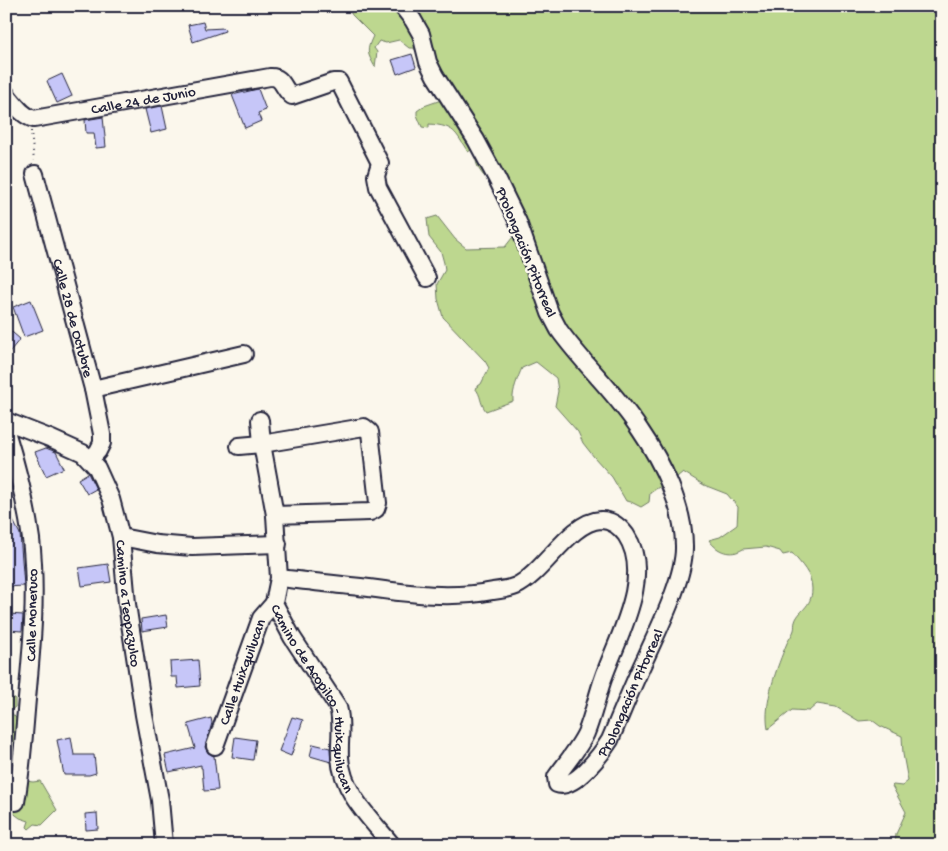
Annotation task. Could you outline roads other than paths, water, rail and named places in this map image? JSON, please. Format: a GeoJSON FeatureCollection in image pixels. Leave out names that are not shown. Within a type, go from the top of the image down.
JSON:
{"type":"FeatureCollection","features":[{"type":"Feature","properties":{"kind":"street","name":"Prolongación Pitorreal"},"geometry":{"type":"LineString","coordinates":[[279,578],[421,595],[450,596],[481,593],[514,586],[529,578],[570,537],[590,522],[602,520],[614,523],[622,529],[631,542],[636,557],[637,571],[631,606],[603,679],[586,732],[556,777],[556,781],[560,785],[567,784],[590,766],[600,756],[610,740],[663,619],[675,589],[682,561],[684,546],[680,517],[673,491],[664,473],[637,425],[559,330],[550,313],[524,238],[497,179],[476,140],[435,76],[428,62],[421,34],[402,6]]}},
{"type":"Feature","properties":{"kind":"street","name":"Calle 24 de Junio"},"geometry":{"type":"LineString","coordinates":[[18,114],[40,118],[270,77],[280,80],[292,96],[333,82],[339,82],[380,163],[376,180],[378,187],[427,278]]}},
{"type":"Feature","properties":{"kind":"street"},"geometry":{"type":"LineString","coordinates":[[6,94],[18,114]]}},
{"type":"Feature","properties":{"kind":"street","name":"Calle 28 de Octubre"},"geometry":{"type":"LineString","coordinates":[[35,174],[93,389],[102,434],[102,443],[90,460]]}},
{"type":"Feature","properties":{"kind":"street"},"geometry":{"type":"LineString","coordinates":[[93,389],[244,354]]}},
{"type":"Feature","properties":{"kind":"street","name":"Camino de Acopilco - Huixquilucan"},"geometry":{"type":"LineString","coordinates":[[260,420],[262,444],[278,515],[279,578],[274,603],[292,637],[338,707],[341,717],[340,758],[343,774],[354,800],[392,845]]}},
{"type":"Feature","properties":{"kind":"street","name":"Camino a Teopazulco"},"geometry":{"type":"LineString","coordinates":[[6,421],[83,453],[97,468],[111,499],[121,537],[132,640],[160,800],[164,845]]}},
{"type":"Feature","properties":{"kind":"street"},"geometry":{"type":"LineString","coordinates":[[239,446],[364,427],[368,429],[371,436],[378,503],[376,510],[370,512],[278,515]]}},
{"type":"Feature","properties":{"kind":"street","name":"Calle Moneruco"},"geometry":{"type":"LineString","coordinates":[[6,431],[21,480],[26,508],[31,541],[34,602],[34,628],[23,757],[16,802]]}},
{"type":"Feature","properties":{"kind":"street"},"geometry":{"type":"LineString","coordinates":[[121,537],[157,544],[192,547],[278,544]]}},
{"type":"Feature","properties":{"kind":"street","name":"Calle Huixquilucan"},"geometry":{"type":"LineString","coordinates":[[215,746],[261,618],[274,603]]}}]}
